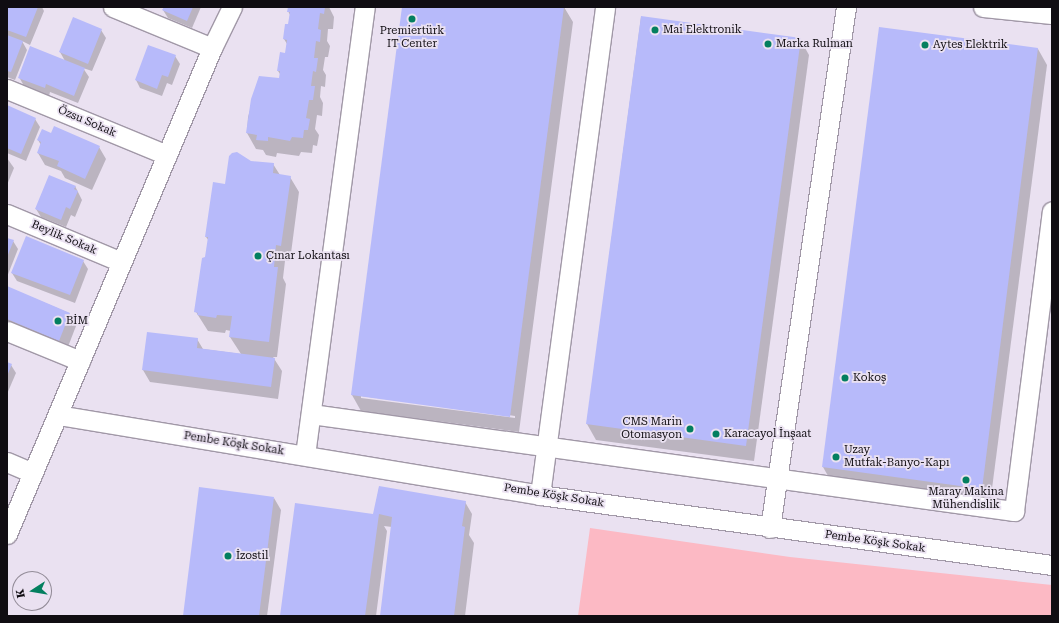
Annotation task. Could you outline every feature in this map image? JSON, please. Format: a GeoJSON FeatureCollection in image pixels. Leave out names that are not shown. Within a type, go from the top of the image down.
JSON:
{"type":"FeatureCollection","features":[{"type":"Feature","properties":{"kind":"street"},"geometry":{"type":"LineString","coordinates":[[113,7],[212,48]]}},
{"type":"Feature","properties":{"kind":"street"},"geometry":{"type":"LineString","coordinates":[[7,534],[212,48],[232,7]]}},
{"type":"Feature","properties":{"kind":"street"},"geometry":{"type":"LineString","coordinates":[[305,455],[365,7]]}},
{"type":"Feature","properties":{"kind":"street"},"geometry":{"type":"LineString","coordinates":[[540,495],[605,7]]}},
{"type":"Feature","properties":{"kind":"street"},"geometry":{"type":"LineString","coordinates":[[770,528],[846,7]]}},
{"type":"Feature","properties":{"kind":"street"},"geometry":{"type":"LineString","coordinates":[[995,8],[1052,14]]}},
{"type":"Feature","properties":{"kind":"street","name":"Özsu Sokak"},"geometry":{"type":"LineString","coordinates":[[7,89],[167,156]]}},
{"type":"Feature","properties":{"kind":"street"},"geometry":{"type":"LineString","coordinates":[[311,414],[1014,511],[1052,211]]}},
{"type":"Feature","properties":{"kind":"street","name":"Beylik Sokak"},"geometry":{"type":"LineString","coordinates":[[7,214],[121,262]]}},
{"type":"Feature","properties":{"kind":"street"},"geometry":{"type":"LineString","coordinates":[[7,331],[80,361]]}},
{"type":"Feature","properties":{"kind":"street","name":"Pembe Köşk Sokak"},"geometry":{"type":"LineString","coordinates":[[58,415],[540,495],[770,528],[1052,565]]}},
{"type":"Feature","properties":{"kind":"street"},"geometry":{"type":"LineString","coordinates":[[7,462],[33,473]]}},
{"type":"Feature","properties":{"kind":"shaded area"},"geometry":{"type":"Polygon","coordinates":[[[590,528],[790,557],[1052,585],[1052,616],[578,616],[590,528]]]}},
{"type":"Feature","properties":{"kind":"building"},"geometry":{"type":"Polygon","coordinates":[[[7,7],[38,7],[26,37],[7,30],[7,7]]]}},
{"type":"Feature","properties":{"kind":"building"},"geometry":{"type":"Polygon","coordinates":[[[164,7],[193,7],[187,21],[162,10],[164,7]]]}},
{"type":"Feature","properties":{"kind":"building"},"geometry":{"type":"Polygon","coordinates":[[[288,7],[325,7],[324,14],[320,13],[318,29],[321,30],[320,42],[316,41],[314,58],[318,58],[316,72],[313,71],[311,86],[315,86],[313,100],[309,100],[306,118],[310,119],[308,130],[304,130],[303,138],[292,137],[290,141],[268,137],[268,141],[256,140],[257,135],[246,133],[251,99],[259,76],[279,78],[280,71],[277,71],[280,52],[285,53],[287,40],[283,39],[285,24],[288,24],[290,12],[287,12],[288,7]]]}},
{"type":"Feature","properties":{"kind":"building"},"geometry":{"type":"Polygon","coordinates":[[[402,7],[564,7],[510,417],[351,395],[402,7]]]}},
{"type":"Feature","properties":{"kind":"building"},"geometry":{"type":"Polygon","coordinates":[[[641,16],[801,38],[746,446],[586,424],[641,16]]]}},
{"type":"Feature","properties":{"kind":"building"},"geometry":{"type":"Polygon","coordinates":[[[73,17],[102,29],[88,64],[59,52],[73,17]]]}},
{"type":"Feature","properties":{"kind":"building"},"geometry":{"type":"Polygon","coordinates":[[[879,27],[1038,48],[982,489],[822,467],[879,27]]]}},
{"type":"Feature","properties":{"kind":"building"},"geometry":{"type":"Polygon","coordinates":[[[7,35],[23,41],[11,72],[7,71],[7,35]]]}},
{"type":"Feature","properties":{"kind":"building"},"geometry":{"type":"Polygon","coordinates":[[[148,45],[176,55],[168,77],[162,75],[157,89],[135,80],[148,45]]]}},
{"type":"Feature","properties":{"kind":"building"},"geometry":{"type":"Polygon","coordinates":[[[30,46],[85,68],[74,96],[46,84],[45,88],[18,78],[30,46]]]}},
{"type":"Feature","properties":{"kind":"building"},"geometry":{"type":"Polygon","coordinates":[[[7,105],[36,118],[21,154],[7,148],[7,105]]]}},
{"type":"Feature","properties":{"kind":"building"},"geometry":{"type":"Polygon","coordinates":[[[54,126],[100,146],[85,179],[57,166],[59,161],[37,153],[41,142],[37,140],[42,129],[51,133],[54,126]]]}},
{"type":"Feature","properties":{"kind":"building"},"geometry":{"type":"Polygon","coordinates":[[[237,152],[251,161],[274,163],[273,173],[291,176],[281,246],[276,245],[274,267],[278,267],[269,342],[229,337],[232,316],[217,315],[216,318],[197,315],[198,313],[194,312],[202,258],[205,257],[208,237],[205,237],[213,182],[225,184],[229,156],[232,153],[237,152]]]}},
{"type":"Feature","properties":{"kind":"building"},"geometry":{"type":"Polygon","coordinates":[[[49,175],[76,186],[74,189],[78,191],[70,209],[66,207],[61,220],[35,209],[49,175]]]}},
{"type":"Feature","properties":{"kind":"building"},"geometry":{"type":"Polygon","coordinates":[[[26,236],[84,260],[70,295],[11,273],[26,236]]]}},
{"type":"Feature","properties":{"kind":"building"},"geometry":{"type":"Polygon","coordinates":[[[7,238],[14,240],[7,257],[7,238]]]}},
{"type":"Feature","properties":{"kind":"building"},"geometry":{"type":"Polygon","coordinates":[[[7,286],[70,313],[59,341],[7,319],[7,286]]]}},
{"type":"Feature","properties":{"kind":"building"},"geometry":{"type":"Polygon","coordinates":[[[147,332],[198,338],[197,348],[275,358],[271,387],[142,370],[147,332]]]}},
{"type":"Feature","properties":{"kind":"building"},"geometry":{"type":"Polygon","coordinates":[[[7,362],[12,364],[7,376],[7,362]]]}},
{"type":"Feature","properties":{"kind":"building"},"geometry":{"type":"Polygon","coordinates":[[[379,486],[466,501],[462,526],[465,527],[454,616],[380,616],[392,517],[379,514],[365,616],[280,616],[295,503],[373,514],[379,486]]]}},
{"type":"Feature","properties":{"kind":"building","name":"İzostil"},"geometry":{"type":"Polygon","coordinates":[[[199,487],[274,497],[259,616],[183,616],[199,487]]]}},
{"type":"Feature","properties":{"kind":"place","name":"Premiertürk IT Center"},"geometry":{"type":"Point","coordinates":[412,19]}},
{"type":"Feature","properties":{"kind":"place","name":"Mai Elektronik"},"geometry":{"type":"Point","coordinates":[655,30]}},
{"type":"Feature","properties":{"kind":"place","name":"Marka Rulman"},"geometry":{"type":"Point","coordinates":[768,44]}},
{"type":"Feature","properties":{"kind":"place","name":"Aytes Elektrik"},"geometry":{"type":"Point","coordinates":[925,45]}},
{"type":"Feature","properties":{"kind":"place","name":"Çınar Lokantası"},"geometry":{"type":"Point","coordinates":[258,256]}},
{"type":"Feature","properties":{"kind":"place","name":"BİM"},"geometry":{"type":"Point","coordinates":[58,321]}},
{"type":"Feature","properties":{"kind":"place","name":"Kokoş"},"geometry":{"type":"Point","coordinates":[845,378]}},
{"type":"Feature","properties":{"kind":"place","name":"CMS Marin Otomasyon"},"geometry":{"type":"Point","coordinates":[690,429]}},
{"type":"Feature","properties":{"kind":"place","name":"Karacayol İnşaat"},"geometry":{"type":"Point","coordinates":[716,434]}},
{"type":"Feature","properties":{"kind":"place","name":"Uzay Mutfak-Banyo-Kapı"},"geometry":{"type":"Point","coordinates":[836,457]}},
{"type":"Feature","properties":{"kind":"place","name":"Maray Makina Mühendislik"},"geometry":{"type":"Point","coordinates":[966,480]}},
{"type":"Feature","properties":{"kind":"place","name":"İzostil"},"geometry":{"type":"Point","coordinates":[228,556]}}]}
